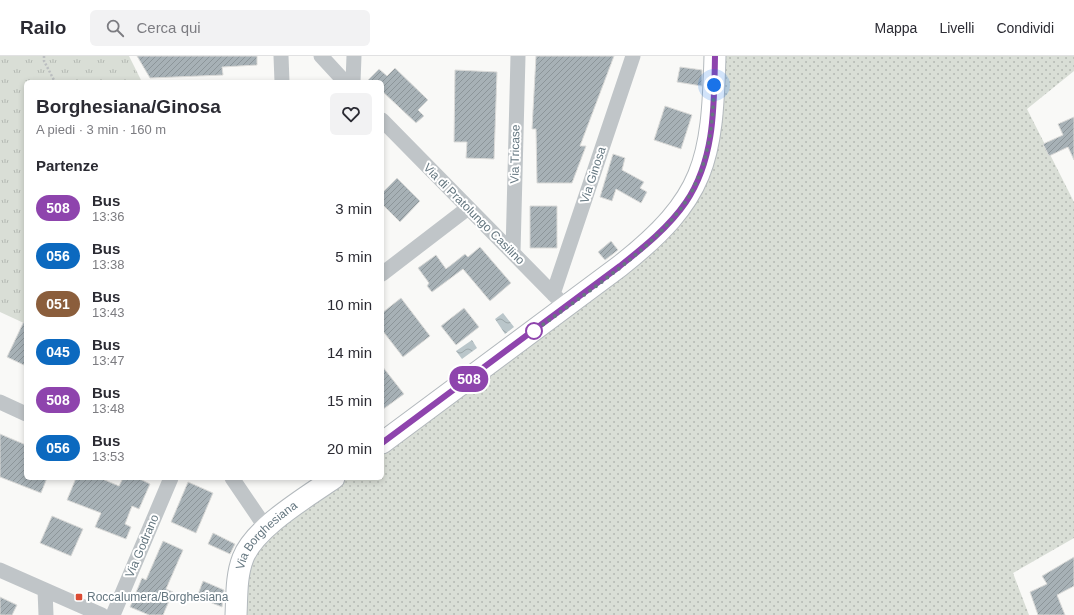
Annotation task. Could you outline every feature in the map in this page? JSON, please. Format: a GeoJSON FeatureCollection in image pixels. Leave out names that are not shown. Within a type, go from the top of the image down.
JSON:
{"type":"FeatureCollection","features":[{"type":"Feature","properties":{"kind":"street"},"geometry":{"type":"LineString","coordinates":[[281,56],[282,80]]}},
{"type":"Feature","properties":{"kind":"street"},"geometry":{"type":"LineString","coordinates":[[321,56],[343,80]]}},
{"type":"Feature","properties":{"kind":"street"},"geometry":{"type":"LineString","coordinates":[[353,80],[354,56]]}},
{"type":"Feature","properties":{"kind":"street","name":"Via Tricase"},"geometry":{"type":"LineString","coordinates":[[513,252],[518,56]]}},
{"type":"Feature","properties":{"kind":"street","name":"Via Ginosa"},"geometry":{"type":"LineString","coordinates":[[560,301],[633,56]]}},
{"type":"Feature","properties":{"kind":"street"},"geometry":{"type":"LineString","coordinates":[[384,440],[560,301],[625,262],[654,237],[678,212],[692,192],[703,166],[709,141],[713,113],[715,56]]}},
{"type":"Feature","properties":{"kind":"street","name":"Via di Pratolungo Casilino"},"geometry":{"type":"LineString","coordinates":[[384,122],[560,301]]}},
{"type":"Feature","properties":{"kind":"street"},"geometry":{"type":"LineString","coordinates":[[384,272],[468,208]]}},
{"type":"Feature","properties":{"kind":"street"},"geometry":{"type":"LineString","coordinates":[[0,402],[24,413]]}},
{"type":"Feature","properties":{"kind":"street","name":"Via Godrano"},"geometry":{"type":"LineString","coordinates":[[113,615],[170,480]]}},
{"type":"Feature","properties":{"kind":"street"},"geometry":{"type":"LineString","coordinates":[[233,480],[266,528]]}},
{"type":"Feature","properties":{"kind":"street","name":"Via Borghesiana"},"geometry":{"type":"LineString","coordinates":[[236,615],[238,579],[243,558],[252,541],[266,528],[331,480]]}},
{"type":"Feature","properties":{"kind":"street"},"geometry":{"type":"LineString","coordinates":[[0,570],[102,615]]}},
{"type":"Feature","properties":{"kind":"street"},"geometry":{"type":"LineString","coordinates":[[45,590],[46,615]]}},
{"type":"Feature","properties":{"kind":"path"},"geometry":{"type":"LineString","coordinates":[[44,56],[44,61],[54,80]]}},
{"type":"Feature","properties":{"kind":"green space"},"geometry":{"type":"Polygon","coordinates":[[[0,56],[129,56],[141,80],[24,80],[24,323],[0,312],[0,56]]]}},
{"type":"Feature","properties":{"kind":"green space"},"geometry":{"type":"Polygon","coordinates":[[[715,56],[1074,56],[1074,71],[1027,109],[1074,202],[1074,538],[1013,573],[1029,615],[236,615],[241,564],[332,480],[384,480],[384,442],[566,307],[697,181],[715,56]]]}},
{"type":"Feature","properties":{"kind":"water"},"geometry":{"type":"Polygon","coordinates":[[[503,313],[514,327],[505,334],[495,319],[503,313]]]}},
{"type":"Feature","properties":{"kind":"water"},"geometry":{"type":"Polygon","coordinates":[[[472,340],[477,348],[462,359],[456,351],[472,340]]]}},
{"type":"Feature","properties":{"kind":"building"},"geometry":{"type":"Polygon","coordinates":[[[137,56],[257,56],[257,65],[222,67],[223,75],[150,78],[137,56]]]}},
{"type":"Feature","properties":{"kind":"building"},"geometry":{"type":"Polygon","coordinates":[[[536,56],[614,56],[580,146],[586,146],[572,183],[537,183],[536,129],[532,129],[536,56]]]}},
{"type":"Feature","properties":{"kind":"building"},"geometry":{"type":"Polygon","coordinates":[[[680,67],[702,70],[702,86],[677,82],[680,67]]]}},
{"type":"Feature","properties":{"kind":"building"},"geometry":{"type":"Polygon","coordinates":[[[395,68],[428,100],[418,110],[424,116],[416,123],[384,93],[384,80],[368,80],[379,69],[387,76],[395,68]]]}},
{"type":"Feature","properties":{"kind":"building"},"geometry":{"type":"Polygon","coordinates":[[[455,70],[497,72],[494,159],[466,158],[467,142],[454,142],[455,70]]]}},
{"type":"Feature","properties":{"kind":"building"},"geometry":{"type":"Polygon","coordinates":[[[665,106],[692,115],[681,149],[654,140],[665,106]]]}},
{"type":"Feature","properties":{"kind":"building"},"geometry":{"type":"Polygon","coordinates":[[[1074,117],[1074,160],[1068,147],[1049,156],[1043,144],[1063,135],[1058,124],[1074,117]]]}},
{"type":"Feature","properties":{"kind":"building"},"geometry":{"type":"Polygon","coordinates":[[[613,154],[625,158],[622,170],[644,182],[640,188],[647,192],[641,203],[616,189],[612,201],[600,197],[613,154]]]}},
{"type":"Feature","properties":{"kind":"building"},"geometry":{"type":"Polygon","coordinates":[[[397,178],[420,201],[400,222],[384,206],[384,191],[397,178]]]}},
{"type":"Feature","properties":{"kind":"building"},"geometry":{"type":"Polygon","coordinates":[[[530,206],[557,206],[557,248],[530,248],[530,206]]]}},
{"type":"Feature","properties":{"kind":"building"},"geometry":{"type":"Polygon","coordinates":[[[611,241],[618,250],[605,260],[598,252],[611,241]]]}},
{"type":"Feature","properties":{"kind":"building"},"geometry":{"type":"Polygon","coordinates":[[[480,247],[511,283],[490,301],[463,269],[432,292],[427,286],[429,283],[418,268],[436,255],[446,269],[465,254],[468,257],[480,247]]]}},
{"type":"Feature","properties":{"kind":"building"},"geometry":{"type":"Polygon","coordinates":[[[401,298],[430,336],[403,357],[384,333],[384,311],[401,298]]]}},
{"type":"Feature","properties":{"kind":"building"},"geometry":{"type":"Polygon","coordinates":[[[464,308],[479,327],[456,345],[441,326],[464,308]]]}},
{"type":"Feature","properties":{"kind":"building"},"geometry":{"type":"Polygon","coordinates":[[[24,321],[24,365],[7,357],[24,321]]]}},
{"type":"Feature","properties":{"kind":"building"},"geometry":{"type":"Polygon","coordinates":[[[384,369],[404,394],[384,409],[384,369]]]}},
{"type":"Feature","properties":{"kind":"building"},"geometry":{"type":"Polygon","coordinates":[[[0,434],[24,444],[24,480],[46,480],[41,493],[0,477],[0,434]]]}},
{"type":"Feature","properties":{"kind":"building"},"geometry":{"type":"Polygon","coordinates":[[[75,480],[105,480],[119,486],[122,480],[142,480],[150,484],[139,509],[132,506],[125,524],[131,527],[126,539],[95,527],[101,513],[67,500],[75,480]]]}},
{"type":"Feature","properties":{"kind":"building"},"geometry":{"type":"Polygon","coordinates":[[[188,482],[213,493],[196,533],[171,522],[188,482]]]}},
{"type":"Feature","properties":{"kind":"building"},"geometry":{"type":"Polygon","coordinates":[[[52,516],[83,529],[71,556],[40,543],[52,516]]]}},
{"type":"Feature","properties":{"kind":"building"},"geometry":{"type":"Polygon","coordinates":[[[213,533],[235,544],[230,554],[208,544],[213,533]]]}},
{"type":"Feature","properties":{"kind":"building"},"geometry":{"type":"Polygon","coordinates":[[[163,541],[183,550],[166,589],[173,592],[163,615],[149,615],[130,607],[142,578],[146,580],[163,541]]]}},
{"type":"Feature","properties":{"kind":"building"},"geometry":{"type":"Polygon","coordinates":[[[1074,557],[1074,586],[1057,595],[1065,615],[1038,615],[1030,592],[1047,584],[1042,576],[1074,557]]]}},
{"type":"Feature","properties":{"kind":"building"},"geometry":{"type":"Polygon","coordinates":[[[203,581],[224,590],[222,607],[197,597],[203,581]]]}},
{"type":"Feature","properties":{"kind":"building"},"geometry":{"type":"Polygon","coordinates":[[[0,597],[17,605],[12,615],[0,615],[0,597]]]}},
{"type":"Feature","properties":{"kind":"bus line","name":"508"},"geometry":{"type":"LineString","coordinates":[[384,442],[620,266],[638,252],[668,223],[686,202],[692,192],[697,182],[706,154],[713,119],[715,56]]}},
{"type":"Feature","properties":{"kind":"place","name":"Roccalumera/Borghesiana"},"geometry":{"type":"Point","coordinates":[79,597]}},
{"type":"Feature","properties":{"kind":"route"},"geometry":{"type":"LineString","coordinates":[[534,331],[530,334],[638,252],[668,223],[686,202],[697,182],[708,149],[713,119],[714,85]]}}]}
